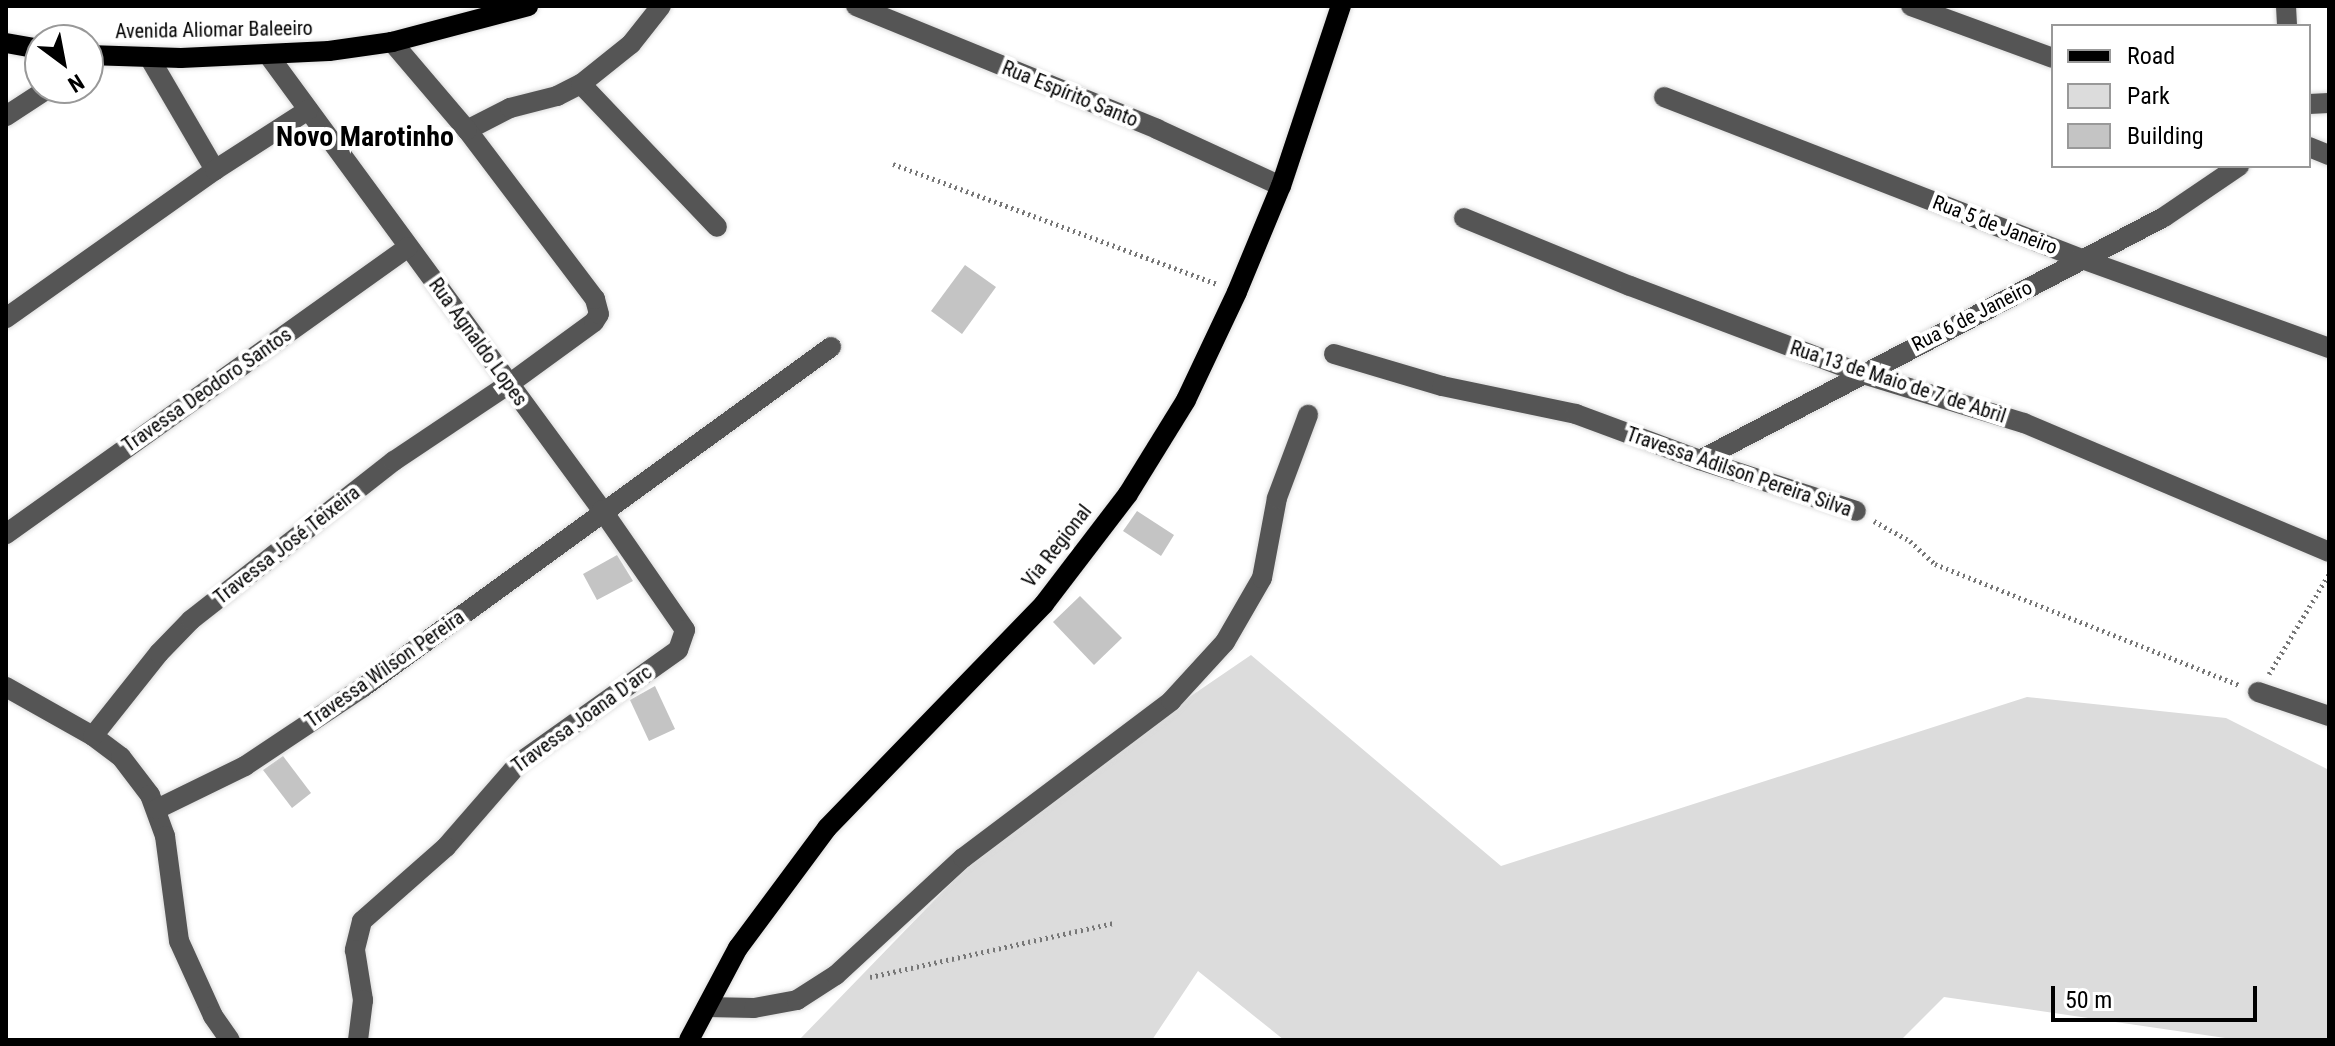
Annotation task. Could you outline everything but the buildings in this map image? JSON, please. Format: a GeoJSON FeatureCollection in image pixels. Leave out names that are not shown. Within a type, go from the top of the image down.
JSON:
{"type":"FeatureCollection","features":[{"type":"Feature","properties":{"kind":"main road","name":"Avenida Aliomar Baleeiro"},"geometry":{"type":"LineString","coordinates":[[104,57],[269,56],[392,42],[528,6]]}},
{"type":"Feature","properties":{"kind":"main road","name":"Via Regional"},"geometry":{"type":"LineString","coordinates":[[689,1040],[738,948],[827,828],[1044,604],[1128,494],[1186,400],[1237,292],[1281,186],[1341,6]]}},
{"type":"Feature","properties":{"kind":"street"},"geometry":{"type":"LineString","coordinates":[[392,42],[467,130],[510,108],[557,96],[581,84],[631,44],[661,6]]}},
{"type":"Feature","properties":{"kind":"street","name":"Rua Espírito Santo"},"geometry":{"type":"LineString","coordinates":[[856,6],[1157,129],[1281,186]]}},
{"type":"Feature","properties":{"kind":"street"},"geometry":{"type":"LineString","coordinates":[[1911,6],[2051,57]]}},
{"type":"Feature","properties":{"kind":"street","name":"Rua Agnaldo Lopes"},"geometry":{"type":"LineString","coordinates":[[269,56],[602,510],[685,630]]}},
{"type":"Feature","properties":{"kind":"street"},"geometry":{"type":"LineString","coordinates":[[149,57],[215,170]]}},
{"type":"Feature","properties":{"kind":"street"},"geometry":{"type":"LineString","coordinates":[[581,84],[717,227]]}},
{"type":"Feature","properties":{"kind":"street","name":"Rua 5 de Janeiro"},"geometry":{"type":"LineString","coordinates":[[1664,97],[2082,259],[2329,348]]}},
{"type":"Feature","properties":{"kind":"street"},"geometry":{"type":"LineString","coordinates":[[6,116],[24,104]]}},
{"type":"Feature","properties":{"kind":"street"},"geometry":{"type":"LineString","coordinates":[[6,318],[215,170],[308,110]]}},
{"type":"Feature","properties":{"kind":"street","name":"Travessa José Teixeira"},"geometry":{"type":"LineString","coordinates":[[93,736],[159,653],[191,620],[394,461],[509,384],[594,322],[599,314],[595,299],[467,130]]}},
{"type":"Feature","properties":{"kind":"street","name":"Rua 6 de Janeiro"},"geometry":{"type":"LineString","coordinates":[[1700,460],[1860,373],[2164,217],[2236,168]]}},
{"type":"Feature","properties":{"kind":"street","name":"Rua 13 de Maio de 7 de Abril"},"geometry":{"type":"LineString","coordinates":[[1464,218],[1630,286],[1860,373],[2024,423],[2329,552]]}},
{"type":"Feature","properties":{"kind":"street","name":"Travessa Deodoro Santos"},"geometry":{"type":"LineString","coordinates":[[6,534],[408,247]]}},
{"type":"Feature","properties":{"kind":"street","name":"Travessa Wilson Pereira"},"geometry":{"type":"LineString","coordinates":[[157,809],[245,766],[362,688],[602,510],[831,347]]}},
{"type":"Feature","properties":{"kind":"street","name":"Travessa Adilson Pereira Silva"},"geometry":{"type":"LineString","coordinates":[[1334,354],[1442,386],[1576,414],[1700,460],[1856,511]]}},
{"type":"Feature","properties":{"kind":"street"},"geometry":{"type":"LineString","coordinates":[[707,1007],[754,1008],[797,1000],[836,975],[963,858],[1171,701],[1225,642],[1262,578],[1277,498],[1308,415]]}},
{"type":"Feature","properties":{"kind":"street","name":"Travessa Joana D'arc"},"geometry":{"type":"LineString","coordinates":[[358,1040],[363,1000],[355,950],[362,921],[446,847],[519,763],[678,650],[685,630]]}},
{"type":"Feature","properties":{"kind":"street"},"geometry":{"type":"LineString","coordinates":[[6,687],[93,736],[121,757],[157,809],[165,836],[179,941],[213,1016],[230,1040]]}},
{"type":"Feature","properties":{"kind":"street"},"geometry":{"type":"LineString","coordinates":[[2258,692],[2329,716]]}},
{"type":"Feature","properties":{"kind":"path"},"geometry":{"type":"LineString","coordinates":[[893,164],[1237,292]]}},
{"type":"Feature","properties":{"kind":"path","name":"Travessa Adilson Pereira Silva"},"geometry":{"type":"LineString","coordinates":[[1856,511],[1910,541],[1935,564],[2258,692]]}},
{"type":"Feature","properties":{"kind":"path"},"geometry":{"type":"LineString","coordinates":[[2258,692],[2329,574]]}},
{"type":"Feature","properties":{"kind":"path"},"geometry":{"type":"LineString","coordinates":[[861,979],[1113,923]]}},
{"type":"Feature","properties":{"kind":"green space"},"geometry":{"type":"Polygon","coordinates":[[[1251,655],[1501,866],[2027,697],[2226,718],[2329,770],[2329,1040],[2239,1040],[1944,997],[1901,1040],[1284,1040],[1198,971],[1152,1040],[799,1040],[1018,814],[1251,655]]]}},
{"type":"Feature","properties":{"kind":"district","name":"Novo Marotinho"},"geometry":{"type":"Point","coordinates":[365,137]}}]}
